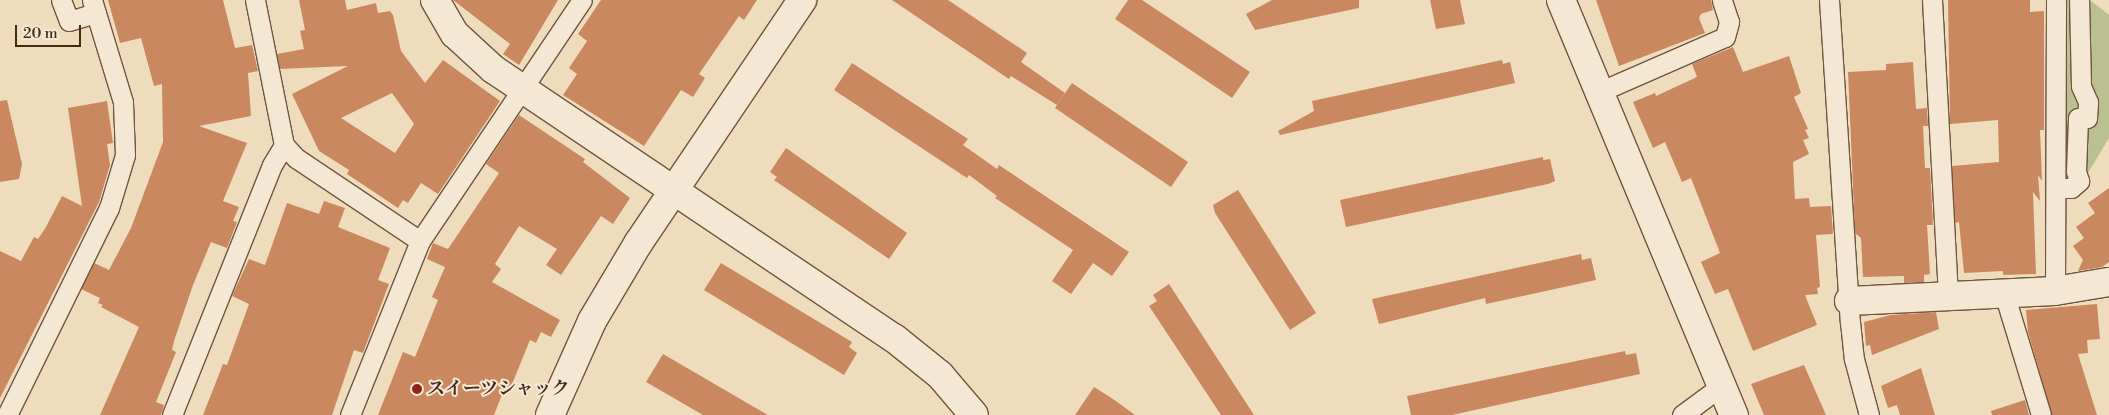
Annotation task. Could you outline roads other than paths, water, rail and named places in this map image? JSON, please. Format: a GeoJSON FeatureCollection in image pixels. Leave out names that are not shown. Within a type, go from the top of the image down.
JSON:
{"type":"FeatureCollection","features":[{"type":"Feature","properties":{"kind":"street"},"geometry":{"type":"LineString","coordinates":[[7,415],[109,208],[126,155],[124,102],[94,6],[69,21],[61,0]]}},
{"type":"Feature","properties":{"kind":"street"},"geometry":{"type":"LineString","coordinates":[[255,0],[284,145],[296,158],[420,241]]}},
{"type":"Feature","properties":{"kind":"street"},"geometry":{"type":"LineString","coordinates":[[435,0],[455,34],[473,53],[522,89],[894,338],[940,375],[974,415]]}},
{"type":"Feature","properties":{"kind":"street"},"geometry":{"type":"LineString","coordinates":[[350,415],[420,241],[582,0]]}},
{"type":"Feature","properties":{"kind":"street"},"geometry":{"type":"LineString","coordinates":[[550,415],[592,321],[674,191],[802,0]]}},
{"type":"Feature","properties":{"kind":"street"},"geometry":{"type":"LineString","coordinates":[[1561,0],[1720,386],[1734,415]]}},
{"type":"Feature","properties":{"kind":"street"},"geometry":{"type":"LineString","coordinates":[[1599,92],[1725,37],[1729,22],[1722,0]]}},
{"type":"Feature","properties":{"kind":"street"},"geometry":{"type":"LineString","coordinates":[[1829,0],[1854,359],[1869,415]]}},
{"type":"Feature","properties":{"kind":"street"},"geometry":{"type":"LineString","coordinates":[[1932,0],[1948,296]]}},
{"type":"Feature","properties":{"kind":"street"},"geometry":{"type":"LineString","coordinates":[[2055,291],[2058,188],[2054,130],[2056,0]]}},
{"type":"Feature","properties":{"kind":"street"},"geometry":{"type":"LineString","coordinates":[[2058,188],[2071,188],[2079,181],[2076,171],[2078,118],[2087,118],[2088,102],[2080,86],[2079,0]]}},
{"type":"Feature","properties":{"kind":"street"},"geometry":{"type":"LineString","coordinates":[[172,415],[272,165],[284,145]]}},
{"type":"Feature","properties":{"kind":"street"},"geometry":{"type":"LineString","coordinates":[[1849,301],[2055,291],[2109,282]]}},
{"type":"Feature","properties":{"kind":"street"},"geometry":{"type":"LineString","coordinates":[[2004,294],[2041,415]]}},
{"type":"Feature","properties":{"kind":"street"},"geometry":{"type":"LineString","coordinates":[[1682,415],[1720,386]]}},
{"type":"Feature","properties":{"kind":"place","name":"スイーツシャック"},"geometry":{"type":"Point","coordinates":[417,389]}}]}
